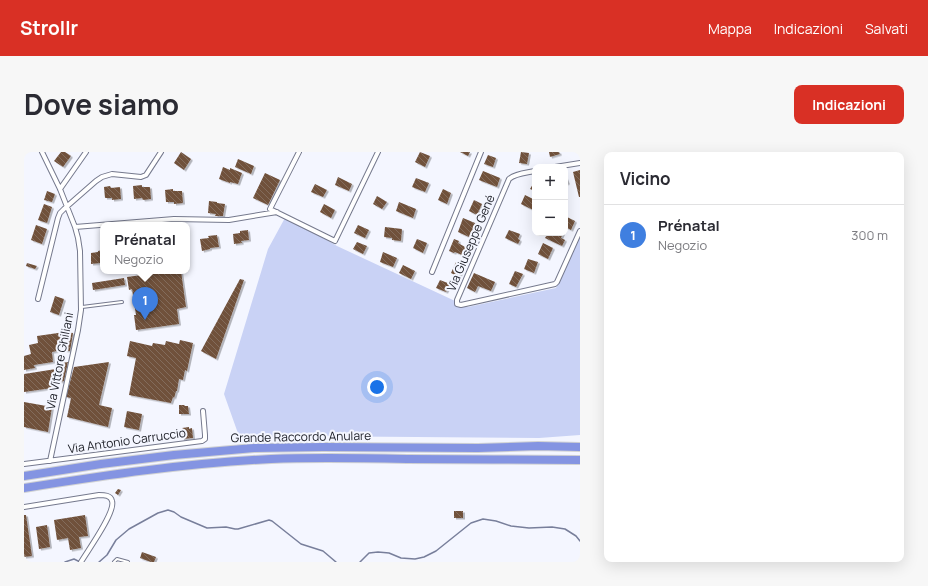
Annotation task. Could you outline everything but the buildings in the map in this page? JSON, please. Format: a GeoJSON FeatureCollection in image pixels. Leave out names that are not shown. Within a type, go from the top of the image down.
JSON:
{"type":"FeatureCollection","features":[{"type":"Feature","properties":{"kind":"highway"},"geometry":{"type":"LineString","coordinates":[[538,446],[580,443]]}},
{"type":"Feature","properties":{"kind":"highway","name":"Grande Raccordo Anulare"},"geometry":{"type":"LineString","coordinates":[[24,476],[156,457],[247,449],[303,447],[580,447]]}},
{"type":"Feature","properties":{"kind":"highway","name":"Grande Raccordo Anulare"},"geometry":{"type":"LineString","coordinates":[[24,488],[112,474],[200,464],[270,460],[334,458],[580,460]]}},
{"type":"Feature","properties":{"kind":"street","name":"Via Vittore Ghiliani"},"geometry":{"type":"LineString","coordinates":[[42,152],[60,189],[75,227],[80,251],[81,307],[78,330],[50,461]]}},
{"type":"Feature","properties":{"kind":"street"},"geometry":{"type":"LineString","coordinates":[[60,189],[86,152]]}},
{"type":"Feature","properties":{"kind":"street"},"geometry":{"type":"LineString","coordinates":[[38,299],[58,218],[62,212],[96,181],[105,175],[146,176],[161,152]]}},
{"type":"Feature","properties":{"kind":"street"},"geometry":{"type":"LineString","coordinates":[[299,152],[270,209],[335,241],[378,152]]}},
{"type":"Feature","properties":{"kind":"street"},"geometry":{"type":"LineString","coordinates":[[432,272],[482,152]]}},
{"type":"Feature","properties":{"kind":"street"},"geometry":{"type":"LineString","coordinates":[[568,165],[580,163]]}},
{"type":"Feature","properties":{"kind":"street","name":"Via Giuseppe Gené"},"geometry":{"type":"LineString","coordinates":[[532,172],[516,175],[509,179],[470,268],[457,300],[457,304],[461,305],[555,284],[580,231]]}},
{"type":"Feature","properties":{"kind":"street"},"geometry":{"type":"LineString","coordinates":[[137,222],[174,219],[229,220],[277,212]]}},
{"type":"Feature","properties":{"kind":"street"},"geometry":{"type":"LineString","coordinates":[[75,227],[100,225]]}},
{"type":"Feature","properties":{"kind":"street","name":"Via Antonio Carruccio"},"geometry":{"type":"LineString","coordinates":[[24,464],[202,441],[205,439],[205,435],[202,411]]}},
{"type":"Feature","properties":{"kind":"street"},"geometry":{"type":"LineString","coordinates":[[24,507],[99,495],[106,495],[110,497],[113,503],[107,519],[82,562]]}},
{"type":"Feature","properties":{"kind":"lane"},"geometry":{"type":"LineString","coordinates":[[81,307],[122,302]]}},
{"type":"Feature","properties":{"kind":"lane"},"geometry":{"type":"LineString","coordinates":[[114,562],[117,559],[128,562]]}},
{"type":"Feature","properties":{"kind":"shaded area"},"geometry":{"type":"Polygon","coordinates":[[[286,216],[337,246],[468,307],[556,288],[580,237],[580,435],[539,438],[290,436],[240,439],[224,394],[268,249],[286,216]]]}},
{"type":"Feature","properties":{"kind":"waterway"},"geometry":{"type":"LineString","coordinates":[[99,562],[107,555],[116,540],[129,529],[158,513],[168,510],[207,528],[226,527],[238,529],[269,520],[301,544],[323,551],[336,562]]}},
{"type":"Feature","properties":{"kind":"waterway"},"geometry":{"type":"LineString","coordinates":[[360,562],[369,553],[378,552],[389,553],[401,558],[415,559],[424,557],[436,551],[471,523],[483,519],[496,521],[511,526],[529,528],[552,527],[565,529],[576,536],[580,541]]}},
{"type":"Feature","properties":{"kind":"waterway"},"geometry":{"type":"LineString","coordinates":[[65,562],[74,559],[80,562]]}},
{"type":"Feature","properties":{"kind":"place","name":"Prénatal"},"geometry":{"type":"Point","coordinates":[145,320]}}]}
